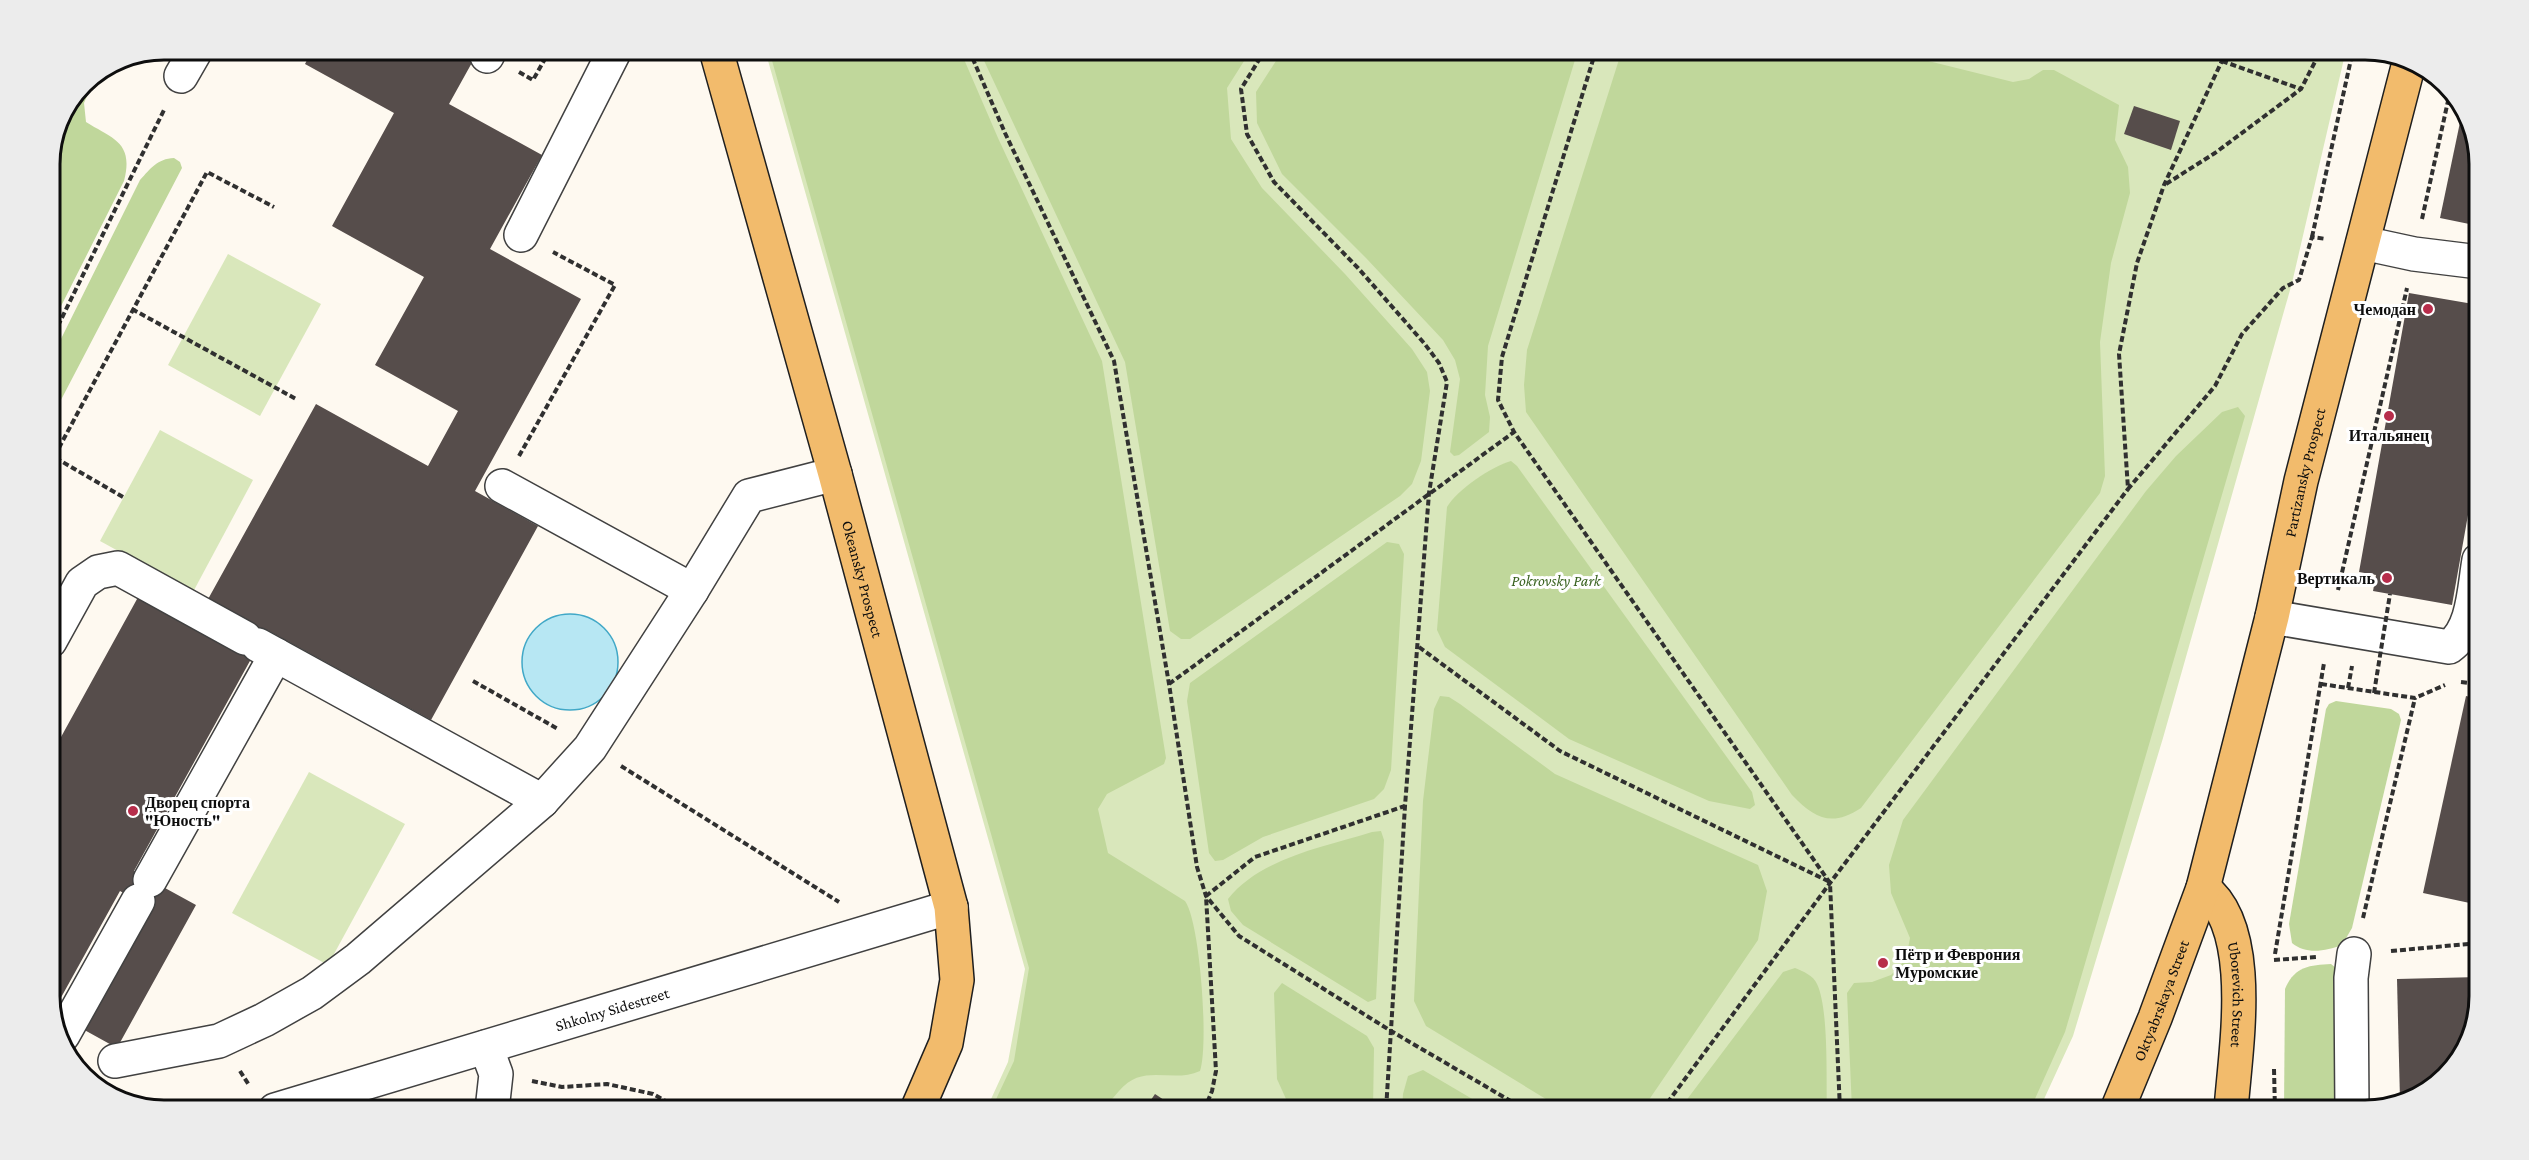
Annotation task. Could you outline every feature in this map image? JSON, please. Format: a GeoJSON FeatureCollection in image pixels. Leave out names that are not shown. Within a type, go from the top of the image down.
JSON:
{"type":"FeatureCollection","features":[{"type":"Feature","properties":{"kind":"main road","name":"Okeansky Prospect"},"geometry":{"type":"LineString","coordinates":[[719,60],[835,474],[951,907],[957,981],[946,1043],[921,1100]]}},
{"type":"Feature","properties":{"kind":"main road","name":"Partizansky Prospect"},"geometry":{"type":"LineString","coordinates":[[2203,888],[2272,617],[2301,481],[2407,69]]}},
{"type":"Feature","properties":{"kind":"main road","name":"Oktyabrskaya Street"},"geometry":{"type":"LineString","coordinates":[[2121,1100],[2155,1018],[2203,888]]}},
{"type":"Feature","properties":{"kind":"main road","name":"Uborevich Street"},"geometry":{"type":"LineString","coordinates":[[2203,888],[2213,896],[2223,910],[2231,926],[2236,951],[2238,1017],[2232,1100]]}},
{"type":"Feature","properties":{"kind":"street"},"geometry":{"type":"LineString","coordinates":[[521,235],[610,60]]}},
{"type":"Feature","properties":{"kind":"street"},"geometry":{"type":"LineString","coordinates":[[2363,243],[2414,254],[2469,261]]}},
{"type":"Feature","properties":{"kind":"street"},"geometry":{"type":"LineString","coordinates":[[115,1061],[219,1041],[274,1015],[312,993],[358,959],[542,801],[590,748],[692,590],[749,496],[835,474]]}},
{"type":"Feature","properties":{"kind":"street"},"geometry":{"type":"LineString","coordinates":[[502,486],[692,590]]}},
{"type":"Feature","properties":{"kind":"street"},"geometry":{"type":"LineString","coordinates":[[60,623],[82,583],[98,572],[118,568],[542,801]]}},
{"type":"Feature","properties":{"kind":"street"},"geometry":{"type":"LineString","coordinates":[[2272,617],[2449,647],[2459,640],[2467,627],[2469,616]]}},
{"type":"Feature","properties":{"kind":"street"},"geometry":{"type":"LineString","coordinates":[[66,1029],[144,891],[260,646]]}},
{"type":"Feature","properties":{"kind":"street","name":"Shkolny Sidestreet"},"geometry":{"type":"LineString","coordinates":[[270,1100],[491,1060],[951,907]]}},
{"type":"Feature","properties":{"kind":"street"},"geometry":{"type":"LineString","coordinates":[[2352,1100],[2351,978],[2354,954]]}},
{"type":"Feature","properties":{"kind":"street"},"geometry":{"type":"LineString","coordinates":[[491,1060],[492,1100]]}},
{"type":"Feature","properties":{"kind":"path"},"geometry":{"type":"LineString","coordinates":[[533,80],[544,60]]}},
{"type":"Feature","properties":{"kind":"path"},"geometry":{"type":"LineString","coordinates":[[973,60],[1010,143],[1114,361],[1169,684],[1197,867],[1206,896],[1216,1071],[1208,1100]]}},
{"type":"Feature","properties":{"kind":"path"},"geometry":{"type":"LineString","coordinates":[[1259,60],[1241,89],[1246,134],[1274,182],[1358,268],[1424,343],[1439,363],[1447,382],[1430,493],[1405,806],[1387,1100]]}},
{"type":"Feature","properties":{"kind":"path"},"geometry":{"type":"LineString","coordinates":[[1593,60],[1502,357],[1498,400],[1514,432],[1830,883],[1840,1100]]}},
{"type":"Feature","properties":{"kind":"path"},"geometry":{"type":"LineString","coordinates":[[2164,185],[2215,153],[2301,89],[2316,60]]}},
{"type":"Feature","properties":{"kind":"path"},"geometry":{"type":"LineString","coordinates":[[1669,1100],[1830,883],[2128,489],[2215,386],[2242,334],[2283,288],[2299,280],[2312,237],[2350,60]]}},
{"type":"Feature","properties":{"kind":"path"},"geometry":{"type":"LineString","coordinates":[[2128,489],[2119,354],[2137,263],[2164,185],[2222,62],[2301,89]]}},
{"type":"Feature","properties":{"kind":"path"},"geometry":{"type":"LineString","coordinates":[[60,322],[189,63]]}},
{"type":"Feature","properties":{"kind":"path"},"geometry":{"type":"LineString","coordinates":[[60,445],[207,172],[274,207]]}},
{"type":"Feature","properties":{"kind":"path"},"geometry":{"type":"LineString","coordinates":[[502,486],[615,285],[521,235]]}},
{"type":"Feature","properties":{"kind":"path"},"geometry":{"type":"LineString","coordinates":[[2312,237],[2363,243]]}},
{"type":"Feature","properties":{"kind":"path"},"geometry":{"type":"LineString","coordinates":[[132,309],[296,399]]}},
{"type":"Feature","properties":{"kind":"path"},"geometry":{"type":"LineString","coordinates":[[1169,684],[1514,432]]}},
{"type":"Feature","properties":{"kind":"path"},"geometry":{"type":"LineString","coordinates":[[60,460],[123,497]]}},
{"type":"Feature","properties":{"kind":"path"},"geometry":{"type":"LineString","coordinates":[[2374,693],[2390,594]]}},
{"type":"Feature","properties":{"kind":"path"},"geometry":{"type":"LineString","coordinates":[[1419,647],[1560,752],[1830,883]]}},
{"type":"Feature","properties":{"kind":"path"},"geometry":{"type":"LineString","coordinates":[[2454,682],[2469,683]]}},
{"type":"Feature","properties":{"kind":"path"},"geometry":{"type":"LineString","coordinates":[[2321,684],[2415,698],[2448,684]]}},
{"type":"Feature","properties":{"kind":"path"},"geometry":{"type":"LineString","coordinates":[[2354,954],[2415,698]]}},
{"type":"Feature","properties":{"kind":"path"},"geometry":{"type":"LineString","coordinates":[[668,793],[840,902]]}},
{"type":"Feature","properties":{"kind":"path"},"geometry":{"type":"LineString","coordinates":[[1206,896],[1255,856],[1405,806]]}},
{"type":"Feature","properties":{"kind":"path"},"geometry":{"type":"LineString","coordinates":[[1206,896],[1239,936],[1391,1031],[1509,1100]]}},
{"type":"Feature","properties":{"kind":"path"},"geometry":{"type":"LineString","coordinates":[[219,1041],[263,1100]]}},
{"type":"Feature","properties":{"kind":"path"},"geometry":{"type":"LineString","coordinates":[[491,1060],[562,1087],[607,1084],[653,1094],[664,1100]]}},
{"type":"Feature","properties":{"kind":"green space","name":"Pokrovsky Park"},"geometry":{"type":"Polygon","coordinates":[[[768,60],[2344,60],[2292,283],[2163,738],[2073,1036],[2044,1100],[991,1100],[1008,1062],[1025,969],[768,60]]]}},
{"type":"Feature","properties":{"kind":"green space"},"geometry":{"type":"Polygon","coordinates":[[[772,60],[964,60],[998,138],[1102,361],[1166,758],[1164,764],[1107,794],[1098,809],[1108,853],[1185,901],[1190,913],[1202,984],[1204,1036],[1200,1071],[1179,1076],[1138,1077],[1128,1082],[1111,1100],[996,1100],[1014,1061],[1029,968],[772,60]]]}},
{"type":"Feature","properties":{"kind":"green space"},"geometry":{"type":"Polygon","coordinates":[[[984,60],[1245,60],[1227,88],[1231,139],[1262,188],[1345,274],[1412,349],[1427,372],[1430,391],[1421,461],[1412,484],[1400,496],[1190,639],[1181,639],[1170,631],[1125,362],[984,60]]]}},
{"type":"Feature","properties":{"kind":"green space"},"geometry":{"type":"Polygon","coordinates":[[[1277,60],[1575,60],[1488,346],[1485,395],[1490,417],[1489,432],[1459,455],[1454,456],[1450,452],[1460,379],[1455,360],[1443,340],[1366,258],[1282,174],[1257,123],[1256,92],[1277,60]]]}},
{"type":"Feature","properties":{"kind":"green space"},"geometry":{"type":"Polygon","coordinates":[[[1619,60],[1924,60],[2013,82],[2029,79],[2043,70],[2054,70],[2119,105],[2115,140],[2128,167],[2130,193],[2111,263],[2100,342],[2105,476],[2100,493],[1861,808],[1851,814],[1832,819],[1824,818],[1808,810],[1792,795],[1526,412],[1524,385],[1527,350],[1619,60]]]}},
{"type":"Feature","properties":{"kind":"green space"},"geometry":{"type":"Polygon","coordinates":[[[88,93],[84,103],[86,122],[119,143],[126,158],[124,181],[60,308],[60,157],[71,118],[88,93]]]}},
{"type":"Feature","properties":{"kind":"green space"},"geometry":{"type":"Polygon","coordinates":[[[174,158],[180,162],[182,168],[60,402],[60,341],[140,180],[159,162],[174,158]]]}},
{"type":"Feature","properties":{"kind":"green space"},"geometry":{"type":"Polygon","coordinates":[[[228,254],[321,304],[260,416],[168,365],[228,254]]]}},
{"type":"Feature","properties":{"kind":"green space"},"geometry":{"type":"Polygon","coordinates":[[[2238,407],[2245,416],[2065,1032],[2034,1100],[1852,1100],[1847,993],[1854,983],[1872,982],[1891,975],[1906,959],[1910,938],[1891,893],[1889,865],[1903,820],[2146,491],[2176,456],[2222,412],[2238,407]]]}},
{"type":"Feature","properties":{"kind":"green space"},"geometry":{"type":"Polygon","coordinates":[[[160,430],[253,480],[193,592],[100,541],[160,430]]]}},
{"type":"Feature","properties":{"kind":"green space"},"geometry":{"type":"Polygon","coordinates":[[[1511,461],[1517,466],[1752,792],[1755,805],[1750,809],[1709,801],[1569,739],[1445,647],[1437,630],[1447,507],[1459,493],[1476,480],[1494,468],[1511,461]]]}},
{"type":"Feature","properties":{"kind":"green space"},"geometry":{"type":"Polygon","coordinates":[[[1387,542],[1399,544],[1404,554],[1391,770],[1384,789],[1374,799],[1263,837],[1223,860],[1215,861],[1209,853],[1187,701],[1190,683],[1387,542]]]}},
{"type":"Feature","properties":{"kind":"green space"},"geometry":{"type":"Polygon","coordinates":[[[1440,696],[1449,697],[1555,774],[1758,865],[1767,891],[1758,940],[1649,1100],[1548,1100],[1426,1026],[1414,1001],[1423,801],[1434,709],[1440,696]]]}},
{"type":"Feature","properties":{"kind":"green space"},"geometry":{"type":"Polygon","coordinates":[[[2336,701],[2391,709],[2399,714],[2401,720],[2352,928],[2342,945],[2323,950],[2310,950],[2292,943],[2289,924],[2326,709],[2329,704],[2336,701]]]}},
{"type":"Feature","properties":{"kind":"green space"},"geometry":{"type":"Polygon","coordinates":[[[309,772],[405,824],[328,965],[232,913],[309,772]]]}},
{"type":"Feature","properties":{"kind":"green space"},"geometry":{"type":"Polygon","coordinates":[[[1381,831],[1384,840],[1376,999],[1368,1002],[1243,925],[1231,911],[1228,899],[1257,873],[1275,864],[1314,849],[1381,831]]]}},
{"type":"Feature","properties":{"kind":"green space"},"geometry":{"type":"Polygon","coordinates":[[[2331,964],[2336,968],[2339,1100],[2284,1100],[2285,989],[2298,972],[2316,965],[2331,964]]]}},
{"type":"Feature","properties":{"kind":"green space"},"geometry":{"type":"Polygon","coordinates":[[[1795,968],[1805,972],[1817,984],[1821,995],[1825,1027],[1827,1100],[1687,1100],[1783,972],[1795,968]]]}},
{"type":"Feature","properties":{"kind":"green space"},"geometry":{"type":"Polygon","coordinates":[[[1282,983],[1367,1036],[1374,1048],[1373,1100],[1286,1100],[1277,1079],[1274,993],[1282,983]]]}},
{"type":"Feature","properties":{"kind":"green space"},"geometry":{"type":"Polygon","coordinates":[[[1423,1070],[1474,1100],[1403,1100],[1408,1076],[1423,1070]]]}},
{"type":"Feature","properties":{"kind":"water"},"geometry":{"type":"Polygon","coordinates":[[[570,614],[588,618],[604,628],[614,644],[618,662],[614,680],[604,696],[588,706],[570,710],[552,706],[536,696],[526,680],[522,662],[526,644],[536,628],[552,618],[570,614]]]}},
{"type":"Feature","properties":{"kind":"building"},"geometry":{"type":"Polygon","coordinates":[[[307,60],[473,60],[449,104],[542,155],[490,249],[581,299],[475,491],[538,526],[431,720],[267,630],[134,871],[196,905],[117,1048],[79,1027],[146,906],[120,891],[60,999],[60,739],[142,590],[207,601],[316,404],[428,466],[458,411],[375,365],[424,277],[332,226],[394,113],[305,64],[307,60]]]}},
{"type":"Feature","properties":{"kind":"building"},"geometry":{"type":"Polygon","coordinates":[[[2134,106],[2180,121],[2171,150],[2124,134],[2134,106]]]}},
{"type":"Feature","properties":{"kind":"building"},"geometry":{"type":"Polygon","coordinates":[[[2460,123],[2469,157],[2469,224],[2440,218],[2460,123]]]}},
{"type":"Feature","properties":{"kind":"building"},"geometry":{"type":"Polygon","coordinates":[[[2409,293],[2469,303],[2469,509],[2452,605],[2373,591],[2376,575],[2359,572],[2409,293]]]}},
{"type":"Feature","properties":{"kind":"building"},"geometry":{"type":"Polygon","coordinates":[[[2466,696],[2469,697],[2469,903],[2423,893],[2466,696]]]}},
{"type":"Feature","properties":{"kind":"building"},"geometry":{"type":"Polygon","coordinates":[[[2469,977],[2467,1016],[2455,1048],[2439,1070],[2423,1082],[2400,1093],[2397,979],[2469,977]]]}},
{"type":"Feature","properties":{"kind":"building"},"geometry":{"type":"Polygon","coordinates":[[[1155,1094],[1164,1100],[1151,1100],[1155,1094]]]}},
{"type":"Feature","properties":{"kind":"place","name":"Чемодан"},"geometry":{"type":"Point","coordinates":[2428,309]}},
{"type":"Feature","properties":{"kind":"place","name":"Итальянец"},"geometry":{"type":"Point","coordinates":[2389,416]}},
{"type":"Feature","properties":{"kind":"place","name":"Вертикаль"},"geometry":{"type":"Point","coordinates":[2387,578]}},
{"type":"Feature","properties":{"kind":"place","name":"Дворец спорта \"Юность\""},"geometry":{"type":"Point","coordinates":[133,811]}},
{"type":"Feature","properties":{"kind":"place","name":"Пётр и Феврония Муромские"},"geometry":{"type":"Point","coordinates":[1883,963]}}]}
